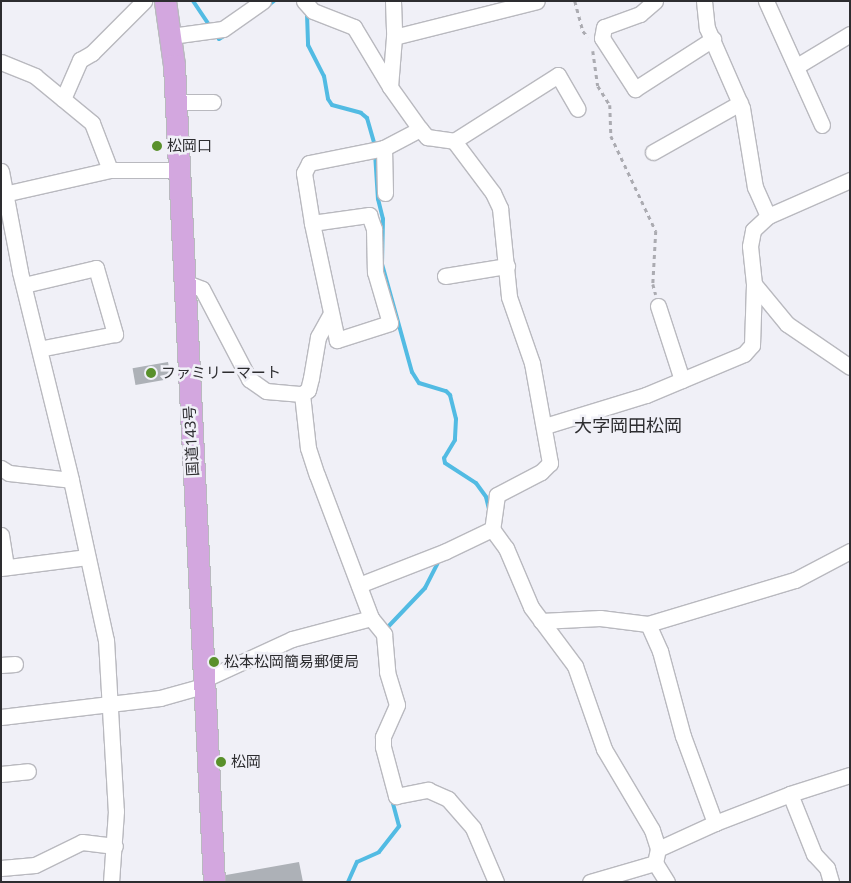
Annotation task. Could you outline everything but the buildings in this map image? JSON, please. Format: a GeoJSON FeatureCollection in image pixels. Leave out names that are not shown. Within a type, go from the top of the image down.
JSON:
{"type":"FeatureCollection","features":[{"type":"Feature","properties":{"kind":"highway","name":"国道143号"},"geometry":{"type":"LineString","coordinates":[[165,1],[171,36],[176,102],[214,882]]}},
{"type":"Feature","properties":{"kind":"street"},"geometry":{"type":"LineString","coordinates":[[63,99],[80,60],[92,53],[144,1]]}},
{"type":"Feature","properties":{"kind":"street"},"geometry":{"type":"LineString","coordinates":[[171,36],[216,31],[263,1]]}},
{"type":"Feature","properties":{"kind":"street"},"geometry":{"type":"LineString","coordinates":[[304,1],[313,11],[354,27],[390,87],[427,138],[454,141],[558,75],[578,109]]}},
{"type":"Feature","properties":{"kind":"street"},"geometry":{"type":"LineString","coordinates":[[390,87],[394,37],[393,1]]}},
{"type":"Feature","properties":{"kind":"street"},"geometry":{"type":"LineString","coordinates":[[394,37],[537,1]]}},
{"type":"Feature","properties":{"kind":"street"},"geometry":{"type":"LineString","coordinates":[[656,1],[640,14],[604,27],[602,38],[635,89],[713,39]]}},
{"type":"Feature","properties":{"kind":"street"},"geometry":{"type":"LineString","coordinates":[[704,1],[708,28],[740,103],[755,187],[768,216]]}},
{"type":"Feature","properties":{"kind":"street"},"geometry":{"type":"LineString","coordinates":[[766,1],[822,125]]}},
{"type":"Feature","properties":{"kind":"street"},"geometry":{"type":"LineString","coordinates":[[797,66],[850,34]]}},
{"type":"Feature","properties":{"kind":"street"},"geometry":{"type":"LineString","coordinates":[[1,62],[35,76],[92,123],[110,170]]}},
{"type":"Feature","properties":{"kind":"street"},"geometry":{"type":"LineString","coordinates":[[176,102],[213,102]]}},
{"type":"Feature","properties":{"kind":"street"},"geometry":{"type":"LineString","coordinates":[[653,152],[740,103]]}},
{"type":"Feature","properties":{"kind":"street"},"geometry":{"type":"LineString","coordinates":[[312,223],[369,215],[374,229],[375,272],[390,323],[337,340],[312,223],[304,173],[309,163],[379,148],[420,129]]}},
{"type":"Feature","properties":{"kind":"street"},"geometry":{"type":"LineString","coordinates":[[454,141],[497,200],[504,229],[509,298],[532,363],[546,426],[550,463],[541,472],[497,495],[492,528],[506,548],[531,608],[575,666],[604,749],[652,830],[656,856],[667,882]]}},
{"type":"Feature","properties":{"kind":"street"},"geometry":{"type":"LineString","coordinates":[[379,148],[385,193]]}},
{"type":"Feature","properties":{"kind":"street"},"geometry":{"type":"LineString","coordinates":[[4,194],[110,170],[178,170]]}},
{"type":"Feature","properties":{"kind":"street"},"geometry":{"type":"LineString","coordinates":[[1,171],[4,194],[24,285],[71,480],[106,640],[112,704],[115,846],[111,882]]}},
{"type":"Feature","properties":{"kind":"street"},"geometry":{"type":"LineString","coordinates":[[546,426],[646,395],[744,354],[752,345],[754,284],[750,246],[753,230],[768,216],[850,180]]}},
{"type":"Feature","properties":{"kind":"street"},"geometry":{"type":"LineString","coordinates":[[445,276],[507,266]]}},
{"type":"Feature","properties":{"kind":"street"},"geometry":{"type":"LineString","coordinates":[[24,285],[96,268],[115,334],[39,349]]}},
{"type":"Feature","properties":{"kind":"street"},"geometry":{"type":"LineString","coordinates":[[184,282],[202,289],[249,379],[266,390],[302,394],[308,390],[312,378],[318,337],[331,314]]}},
{"type":"Feature","properties":{"kind":"street"},"geometry":{"type":"LineString","coordinates":[[754,284],[787,324],[850,367]]}},
{"type":"Feature","properties":{"kind":"street"},"geometry":{"type":"LineString","coordinates":[[658,306],[682,380]]}},
{"type":"Feature","properties":{"kind":"street"},"geometry":{"type":"LineString","coordinates":[[302,394],[308,448],[371,618],[382,633],[388,672],[397,705],[383,737],[383,747],[396,796],[428,790],[448,799],[473,828],[496,882]]}},
{"type":"Feature","properties":{"kind":"street"},"geometry":{"type":"LineString","coordinates":[[1,468],[9,473],[71,480]]}},
{"type":"Feature","properties":{"kind":"street"},"geometry":{"type":"LineString","coordinates":[[359,585],[446,551],[492,528]]}},
{"type":"Feature","properties":{"kind":"street"},"geometry":{"type":"LineString","coordinates":[[1,535],[3,568],[87,556]]}},
{"type":"Feature","properties":{"kind":"street"},"geometry":{"type":"LineString","coordinates":[[541,621],[600,618],[648,624],[795,580],[850,551]]}},
{"type":"Feature","properties":{"kind":"street"},"geometry":{"type":"LineString","coordinates":[[1,717],[160,698],[203,684],[265,650],[371,618]]}},
{"type":"Feature","properties":{"kind":"street"},"geometry":{"type":"LineString","coordinates":[[648,624],[660,651],[683,736],[715,823]]}},
{"type":"Feature","properties":{"kind":"street"},"geometry":{"type":"LineString","coordinates":[[1,774],[28,770]]}},
{"type":"Feature","properties":{"kind":"street"},"geometry":{"type":"LineString","coordinates":[[590,882],[656,856],[715,823],[790,794],[850,775]]}},
{"type":"Feature","properties":{"kind":"street"},"geometry":{"type":"LineString","coordinates":[[790,794],[814,854],[827,868],[831,882]]}},
{"type":"Feature","properties":{"kind":"street"},"geometry":{"type":"LineString","coordinates":[[1,868],[34,866],[82,842],[115,846]]}},
{"type":"Feature","properties":{"kind":"path"},"geometry":{"type":"LineString","coordinates":[[575,1],[583,31],[589,38]]}},
{"type":"Feature","properties":{"kind":"path"},"geometry":{"type":"LineString","coordinates":[[592,47],[598,86],[610,105],[611,136],[656,231],[653,284],[658,306]]}},
{"type":"Feature","properties":{"kind":"waterway"},"geometry":{"type":"LineString","coordinates":[[193,1],[211,28]]}},
{"type":"Feature","properties":{"kind":"waterway"},"geometry":{"type":"LineString","coordinates":[[266,7],[274,1]]}},
{"type":"Feature","properties":{"kind":"waterway"},"geometry":{"type":"LineString","coordinates":[[307,14],[308,45],[324,76],[328,99],[332,105],[361,113],[367,118],[375,146]]}},
{"type":"Feature","properties":{"kind":"waterway"},"geometry":{"type":"LineString","coordinates":[[215,33],[219,39],[227,34]]}},
{"type":"Feature","properties":{"kind":"waterway"},"geometry":{"type":"LineString","coordinates":[[375,153],[378,199],[383,219],[382,264],[412,372],[419,383],[446,391],[450,395],[456,419],[455,440],[444,458],[445,463],[476,483],[486,497],[489,509]]}},
{"type":"Feature","properties":{"kind":"waterway"},"geometry":{"type":"LineString","coordinates":[[385,630],[425,588],[438,563]]}},
{"type":"Feature","properties":{"kind":"waterway"},"geometry":{"type":"LineString","coordinates":[[348,882],[357,862],[379,852],[399,826],[392,799]]}},
{"type":"Feature","properties":{"kind":"place","name":"松岡口"},"geometry":{"type":"Point","coordinates":[157,146]}},
{"type":"Feature","properties":{"kind":"place","name":"ファミリーマート"},"geometry":{"type":"Point","coordinates":[151,373]}},
{"type":"Feature","properties":{"kind":"place","name":"松本松岡簡易郵便局"},"geometry":{"type":"Point","coordinates":[214,662]}},
{"type":"Feature","properties":{"kind":"place","name":"松岡"},"geometry":{"type":"Point","coordinates":[221,762]}},
{"type":"Feature","properties":{"kind":"district","name":"大字岡田松岡"},"geometry":{"type":"Point","coordinates":[628,425]}}]}
